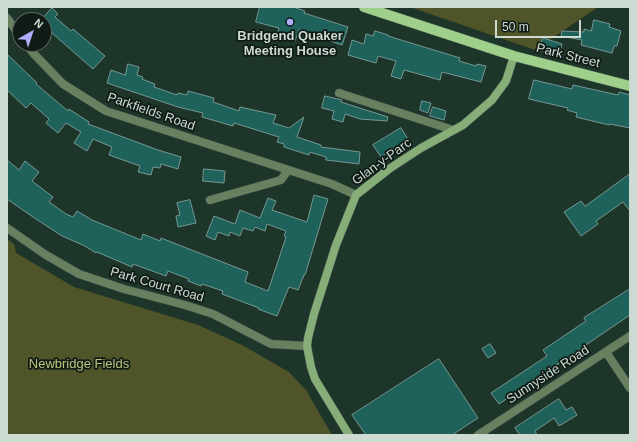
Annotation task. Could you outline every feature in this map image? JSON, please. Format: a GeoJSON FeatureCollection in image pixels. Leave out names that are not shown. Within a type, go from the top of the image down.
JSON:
{"type":"FeatureCollection","features":[{"type":"Feature","properties":{"kind":"main road","name":"Park Street"},"geometry":{"type":"LineString","coordinates":[[364,7],[514,56],[630,86]]}},
{"type":"Feature","properties":{"kind":"street","name":"Parkfields Road"},"geometry":{"type":"LineString","coordinates":[[32,52],[63,84],[106,111],[332,184],[356,195]]}},
{"type":"Feature","properties":{"kind":"street","name":"Glan-y-Parc"},"geometry":{"type":"LineString","coordinates":[[307,346],[314,314],[336,245],[356,195],[389,169],[421,148],[462,125],[492,100],[506,81],[514,56]]}},
{"type":"Feature","properties":{"kind":"street"},"geometry":{"type":"LineString","coordinates":[[339,93],[453,130]]}},
{"type":"Feature","properties":{"kind":"street"},"geometry":{"type":"LineString","coordinates":[[210,200],[281,180],[288,170]]}},
{"type":"Feature","properties":{"kind":"street","name":"Park Court Road"},"geometry":{"type":"LineString","coordinates":[[7,228],[46,255],[78,274],[124,289],[213,314],[271,344],[307,346]]}},
{"type":"Feature","properties":{"kind":"street","name":"Sunnyside Road"},"geometry":{"type":"LineString","coordinates":[[478,435],[630,336]]}},
{"type":"Feature","properties":{"kind":"street"},"geometry":{"type":"LineString","coordinates":[[307,346],[311,367],[315,378],[349,435]]}},
{"type":"Feature","properties":{"kind":"street"},"geometry":{"type":"LineString","coordinates":[[606,352],[630,388]]}},
{"type":"Feature","properties":{"kind":"green space"},"geometry":{"type":"Polygon","coordinates":[[[410,7],[598,7],[535,50],[410,7]]]}},
{"type":"Feature","properties":{"kind":"green space","name":"Newbridge Fields"},"geometry":{"type":"Polygon","coordinates":[[[7,239],[14,244],[16,253],[74,287],[198,325],[242,345],[289,372],[306,390],[332,435],[7,435],[7,239]]]}},
{"type":"Feature","properties":{"kind":"building"},"geometry":{"type":"Polygon","coordinates":[[[260,7],[293,7],[305,11],[304,13],[348,27],[342,45],[299,30],[295,41],[277,36],[279,28],[256,22],[260,7]]]}},
{"type":"Feature","properties":{"kind":"building"},"geometry":{"type":"Polygon","coordinates":[[[52,8],[58,14],[55,17],[71,31],[73,29],[105,56],[93,69],[52,33],[52,12],[48,12],[52,8]]]}},
{"type":"Feature","properties":{"kind":"building"},"geometry":{"type":"Polygon","coordinates":[[[594,20],[610,24],[609,27],[621,31],[617,46],[614,46],[612,53],[581,45],[582,40],[561,36],[562,31],[584,32],[584,29],[591,31],[594,20]]]}},
{"type":"Feature","properties":{"kind":"building"},"geometry":{"type":"Polygon","coordinates":[[[375,31],[460,58],[459,61],[476,66],[477,64],[486,66],[481,82],[442,72],[440,80],[404,70],[401,79],[391,76],[396,61],[378,56],[376,63],[348,55],[352,40],[364,44],[366,34],[373,36],[375,31]]]}},
{"type":"Feature","properties":{"kind":"building"},"geometry":{"type":"Polygon","coordinates":[[[543,38],[562,44],[559,56],[539,50],[543,38]]]}},
{"type":"Feature","properties":{"kind":"building"},"geometry":{"type":"Polygon","coordinates":[[[7,54],[37,83],[36,84],[68,111],[69,109],[89,122],[88,124],[181,157],[178,169],[161,164],[160,168],[153,167],[151,175],[138,172],[140,166],[109,155],[112,147],[93,139],[87,151],[74,143],[81,132],[66,123],[58,133],[46,123],[49,119],[31,103],[26,108],[7,90],[7,54]]]}},
{"type":"Feature","properties":{"kind":"building"},"geometry":{"type":"Polygon","coordinates":[[[128,64],[139,67],[137,75],[143,77],[142,79],[155,84],[154,87],[177,95],[178,93],[187,95],[188,91],[214,98],[213,102],[239,111],[240,107],[276,115],[273,123],[289,128],[304,117],[297,137],[321,145],[321,147],[360,152],[359,164],[326,160],[326,157],[310,152],[309,155],[284,147],[284,144],[277,142],[279,137],[234,123],[233,126],[202,117],[203,113],[178,107],[107,83],[111,70],[125,75],[128,64]]]}},
{"type":"Feature","properties":{"kind":"building"},"geometry":{"type":"Polygon","coordinates":[[[534,80],[572,89],[573,85],[618,95],[619,92],[630,95],[630,128],[609,125],[576,117],[577,113],[567,110],[568,108],[529,99],[534,80]]]}},
{"type":"Feature","properties":{"kind":"building"},"geometry":{"type":"Polygon","coordinates":[[[325,96],[342,100],[341,102],[388,117],[387,121],[360,119],[345,114],[343,122],[332,119],[334,111],[322,108],[325,96]]]}},
{"type":"Feature","properties":{"kind":"building"},"geometry":{"type":"Polygon","coordinates":[[[422,101],[431,103],[428,113],[420,110],[422,101]]]}},
{"type":"Feature","properties":{"kind":"building"},"geometry":{"type":"Polygon","coordinates":[[[433,107],[446,111],[444,120],[430,116],[433,107]]]}},
{"type":"Feature","properties":{"kind":"building"},"geometry":{"type":"Polygon","coordinates":[[[401,128],[408,139],[381,157],[373,145],[401,128]]]}},
{"type":"Feature","properties":{"kind":"building"},"geometry":{"type":"Polygon","coordinates":[[[7,160],[19,170],[25,161],[39,172],[32,181],[53,197],[49,202],[66,214],[73,217],[77,211],[92,220],[141,240],[143,234],[160,241],[161,238],[248,272],[245,282],[268,291],[286,237],[284,236],[286,231],[267,224],[265,231],[255,227],[253,231],[243,228],[240,236],[230,232],[229,236],[218,232],[215,240],[206,236],[214,216],[235,224],[240,210],[260,218],[268,198],[276,201],[272,210],[307,222],[314,195],[328,199],[305,275],[298,290],[289,287],[277,316],[222,294],[223,291],[202,284],[201,286],[188,281],[189,279],[168,271],[166,276],[133,264],[132,267],[97,252],[96,253],[85,246],[62,236],[7,199],[7,160]]]}},
{"type":"Feature","properties":{"kind":"building"},"geometry":{"type":"Polygon","coordinates":[[[204,169],[225,171],[224,183],[203,181],[204,169]]]}},
{"type":"Feature","properties":{"kind":"building"},"geometry":{"type":"Polygon","coordinates":[[[630,174],[630,211],[623,202],[596,221],[598,224],[581,236],[564,212],[581,201],[585,206],[630,174]]]}},
{"type":"Feature","properties":{"kind":"building"},"geometry":{"type":"Polygon","coordinates":[[[190,200],[196,223],[178,227],[176,216],[180,215],[177,203],[190,200]]]}},
{"type":"Feature","properties":{"kind":"building"},"geometry":{"type":"Polygon","coordinates":[[[630,289],[630,315],[499,404],[491,393],[547,356],[543,350],[586,321],[584,318],[630,289]]]}},
{"type":"Feature","properties":{"kind":"building"},"geometry":{"type":"Polygon","coordinates":[[[490,344],[496,353],[488,358],[482,349],[490,344]]]}},
{"type":"Feature","properties":{"kind":"building"},"geometry":{"type":"Polygon","coordinates":[[[439,359],[478,418],[452,435],[366,435],[352,415],[439,359]]]}},
{"type":"Feature","properties":{"kind":"building"},"geometry":{"type":"Polygon","coordinates":[[[559,399],[566,410],[572,407],[577,415],[559,426],[554,418],[535,431],[537,435],[520,435],[515,428],[559,399]]]}},
{"type":"Feature","properties":{"kind":"place","name":"Bridgend Quaker Meeting House"},"geometry":{"type":"Point","coordinates":[290,22]}}]}
